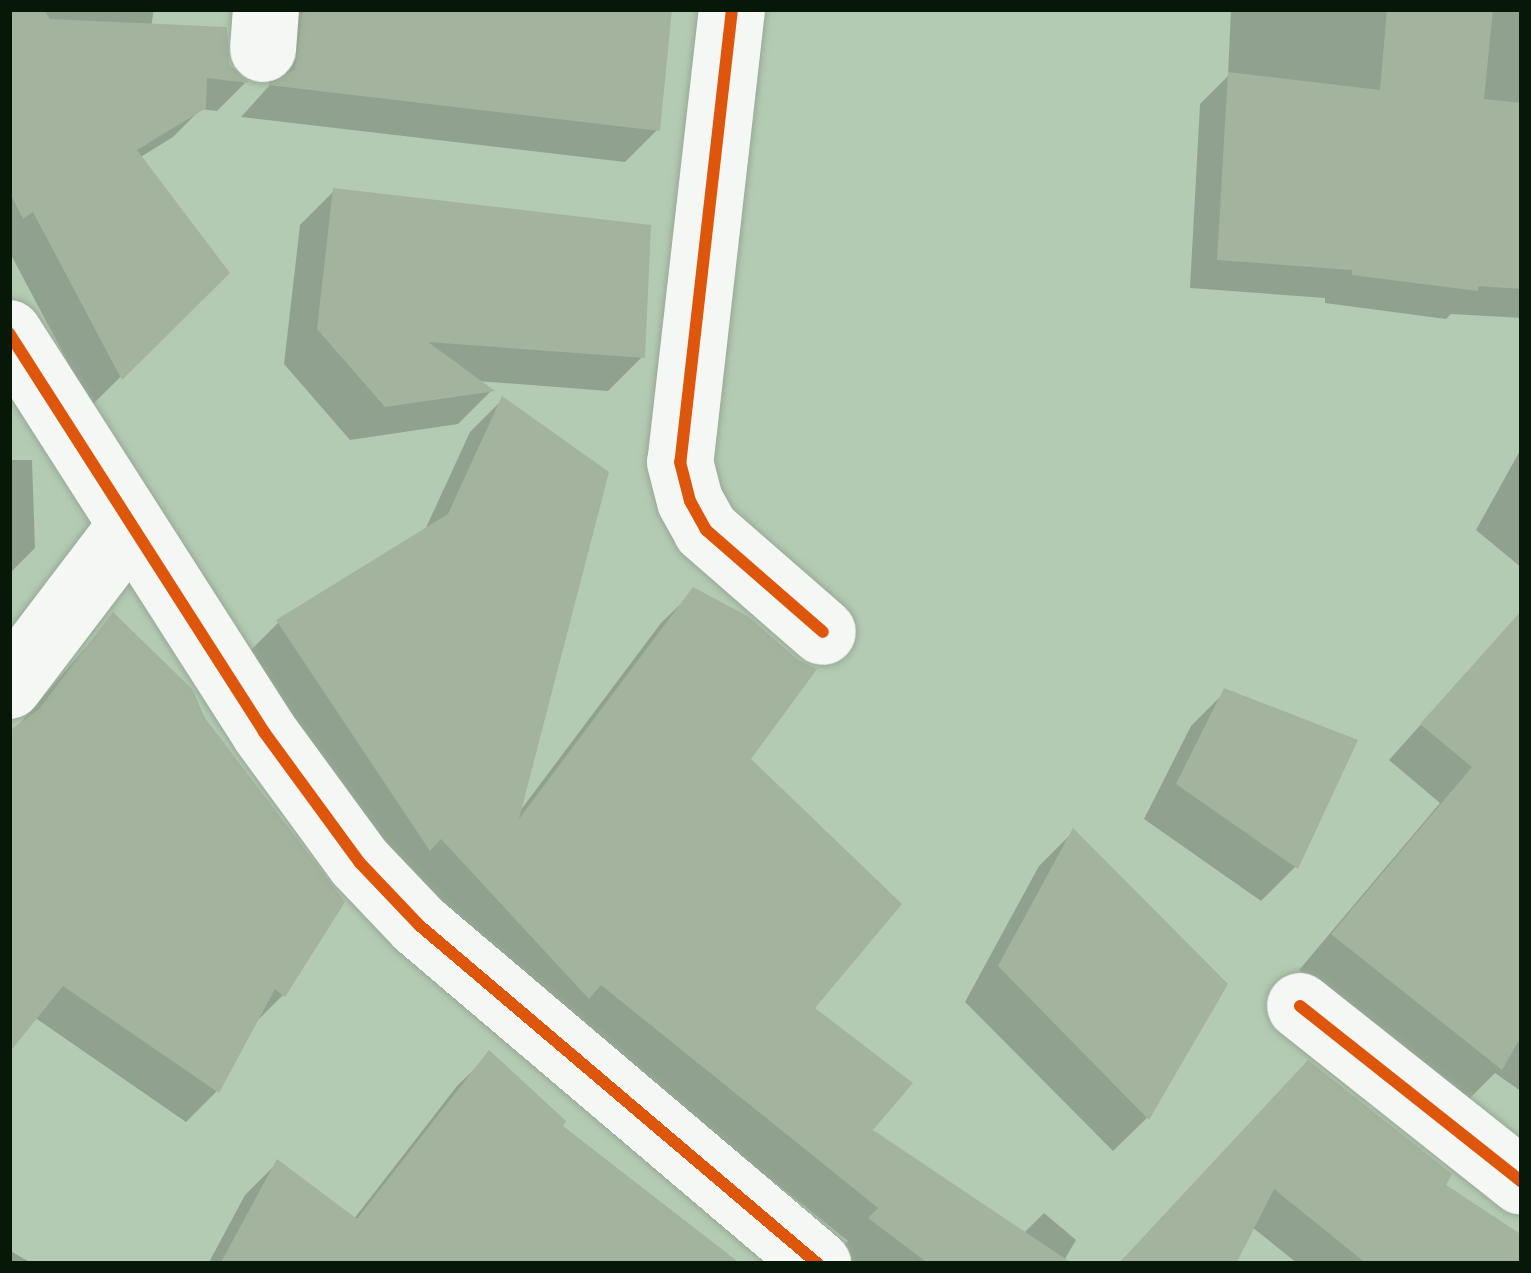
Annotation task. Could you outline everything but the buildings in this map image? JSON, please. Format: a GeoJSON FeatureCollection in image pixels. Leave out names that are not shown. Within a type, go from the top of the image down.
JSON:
{"type":"FeatureCollection","features":[{"type":"Feature","properties":{"kind":"street"},"geometry":{"type":"LineString","coordinates":[[732,9],[680,463],[690,500],[706,530],[823,632]]}},
{"type":"Feature","properties":{"kind":"street"},"geometry":{"type":"LineString","coordinates":[[9,333],[38,424],[131,526],[264,732],[360,863],[419,926],[818,1264]]}},
{"type":"Feature","properties":{"kind":"street"},"geometry":{"type":"LineString","coordinates":[[9,686],[131,526]]}},
{"type":"Feature","properties":{"kind":"street"},"geometry":{"type":"LineString","coordinates":[[1300,1006],[1522,1183]]}},
{"type":"Feature","properties":{"kind":"cycle path"},"geometry":{"type":"LineString","coordinates":[[732,9],[680,462],[690,501],[706,530],[823,632]]}},
{"type":"Feature","properties":{"kind":"cycle path"},"geometry":{"type":"LineString","coordinates":[[9,333],[264,732],[360,863],[419,925],[818,1264]]}},
{"type":"Feature","properties":{"kind":"cycle path"},"geometry":{"type":"LineString","coordinates":[[1300,1006],[1522,1182]]}}]}
